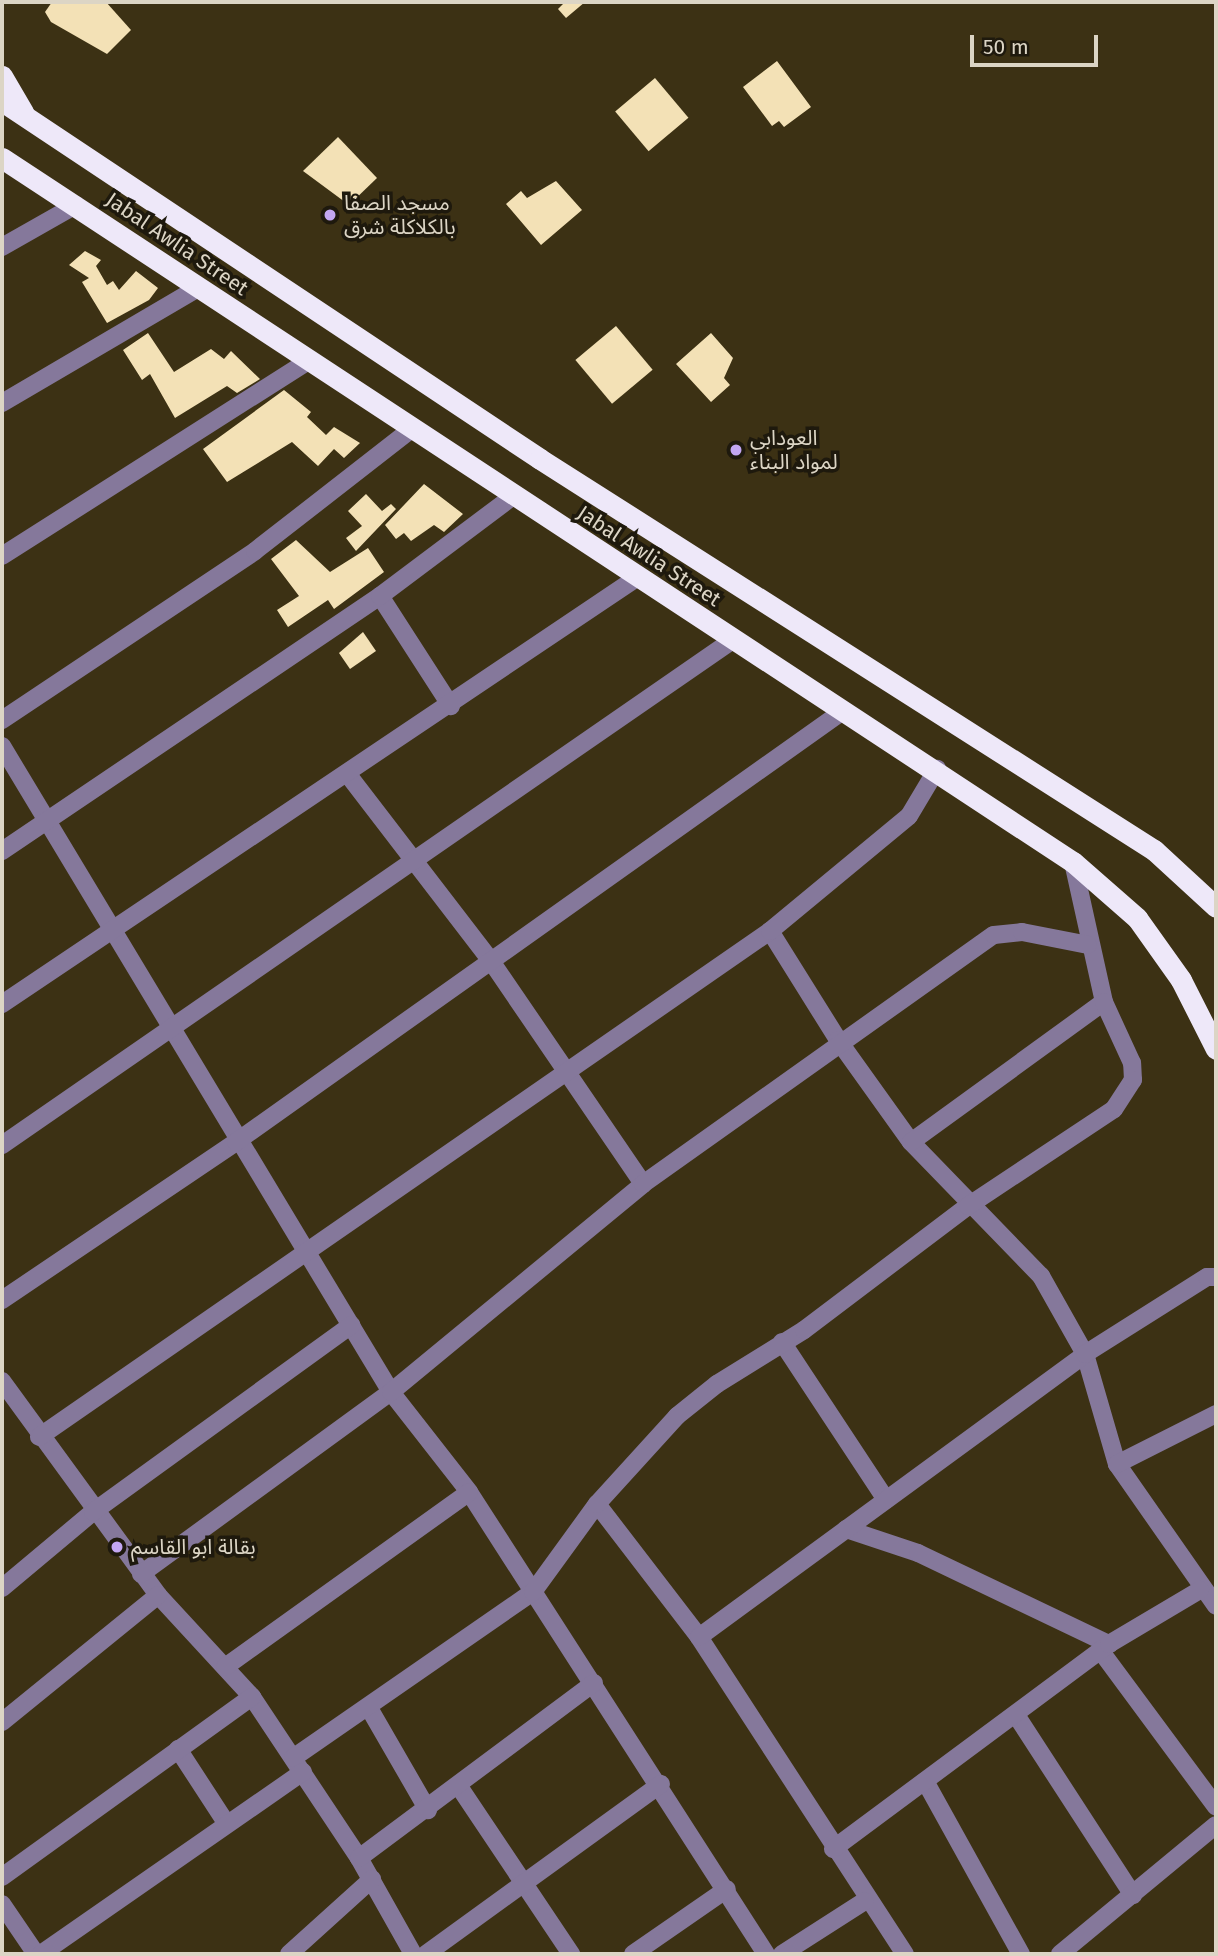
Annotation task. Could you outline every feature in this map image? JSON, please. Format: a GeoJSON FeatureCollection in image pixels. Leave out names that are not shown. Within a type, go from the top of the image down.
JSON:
{"type":"FeatureCollection","features":[{"type":"Feature","properties":{"kind":"highway"},"geometry":{"type":"LineString","coordinates":[[2,76],[25,117]]}},
{"type":"Feature","properties":{"kind":"highway","name":"Jabal Awlia Street"},"geometry":{"type":"LineString","coordinates":[[2,101],[540,459],[1154,850],[1216,907]]}},
{"type":"Feature","properties":{"kind":"highway","name":"Jabal Awlia Street"},"geometry":{"type":"LineString","coordinates":[[2,158],[76,205],[409,431],[513,496],[635,579],[937,769],[1073,863],[1151,937],[1216,1049]]}},
{"type":"Feature","properties":{"kind":"street"},"geometry":{"type":"LineString","coordinates":[[2,247],[76,205]]}},
{"type":"Feature","properties":{"kind":"street"},"geometry":{"type":"LineString","coordinates":[[2,403],[198,288]]}},
{"type":"Feature","properties":{"kind":"street"},"geometry":{"type":"LineString","coordinates":[[2,555],[307,362]]}},
{"type":"Feature","properties":{"kind":"street"},"geometry":{"type":"LineString","coordinates":[[2,719],[255,551],[409,431]]}},
{"type":"Feature","properties":{"kind":"street"},"geometry":{"type":"LineString","coordinates":[[2,851],[380,596],[513,496]]}},
{"type":"Feature","properties":{"kind":"street"},"geometry":{"type":"LineString","coordinates":[[2,1004],[349,776],[635,579]]}},
{"type":"Feature","properties":{"kind":"street"},"geometry":{"type":"LineString","coordinates":[[380,596],[451,706]]}},
{"type":"Feature","properties":{"kind":"street"},"geometry":{"type":"LineString","coordinates":[[2,1145],[173,1030],[415,857],[734,639]]}},
{"type":"Feature","properties":{"kind":"street"},"geometry":{"type":"LineString","coordinates":[[2,1300],[236,1142],[843,711]]}},
{"type":"Feature","properties":{"kind":"street"},"geometry":{"type":"LineString","coordinates":[[2,747],[50,821],[236,1142],[306,1250],[391,1392],[469,1492],[661,1784],[766,1954]]}},
{"type":"Feature","properties":{"kind":"street"},"geometry":{"type":"LineString","coordinates":[[39,1437],[770,931],[909,816],[937,769]]}},
{"type":"Feature","properties":{"kind":"street"},"geometry":{"type":"LineString","coordinates":[[349,776],[415,857],[491,961],[564,1076],[643,1184]]}},
{"type":"Feature","properties":{"kind":"street"},"geometry":{"type":"LineString","coordinates":[[2,1904],[39,1954],[225,1821],[369,1708],[533,1592],[597,1504],[677,1416],[968,1206],[1124,1098],[1132,1063],[1104,1002],[1088,945],[1073,863]]}},
{"type":"Feature","properties":{"kind":"street"},"geometry":{"type":"LineString","coordinates":[[770,931],[838,1040],[911,1142],[968,1206],[1041,1276],[1084,1354],[1117,1464],[1200,1590],[1216,1606]]}},
{"type":"Feature","properties":{"kind":"street"},"geometry":{"type":"LineString","coordinates":[[141,1574],[391,1392],[643,1184],[838,1040],[994,935],[1022,932],[1088,945]]}},
{"type":"Feature","properties":{"kind":"street"},"geometry":{"type":"LineString","coordinates":[[911,1142],[1104,1002]]}},
{"type":"Feature","properties":{"kind":"street"},"geometry":{"type":"LineString","coordinates":[[699,1637],[1084,1354],[1207,1277],[1216,1277]]}},
{"type":"Feature","properties":{"kind":"street"},"geometry":{"type":"LineString","coordinates":[[2,1588],[93,1512],[351,1325]]}},
{"type":"Feature","properties":{"kind":"street"},"geometry":{"type":"LineString","coordinates":[[782,1342],[886,1500]]}},
{"type":"Feature","properties":{"kind":"street"},"geometry":{"type":"LineString","coordinates":[[2,1381],[93,1512],[141,1574],[252,1697],[359,1858],[413,1954]]}},
{"type":"Feature","properties":{"kind":"street"},"geometry":{"type":"LineString","coordinates":[[2,1415],[16,1404]]}},
{"type":"Feature","properties":{"kind":"street"},"geometry":{"type":"LineString","coordinates":[[1117,1464],[1216,1415]]}},
{"type":"Feature","properties":{"kind":"street"},"geometry":{"type":"LineString","coordinates":[[225,1667],[469,1492]]}},
{"type":"Feature","properties":{"kind":"street"},"geometry":{"type":"LineString","coordinates":[[597,1504],[699,1637],[865,1901],[905,1954]]}},
{"type":"Feature","properties":{"kind":"street"},"geometry":{"type":"LineString","coordinates":[[846,1529],[918,1553],[1105,1647],[1216,1807]]}},
{"type":"Feature","properties":{"kind":"street"},"geometry":{"type":"LineString","coordinates":[[833,1849],[1105,1647],[1200,1590]]}},
{"type":"Feature","properties":{"kind":"street"},"geometry":{"type":"LineString","coordinates":[[2,1722],[158,1595]]}},
{"type":"Feature","properties":{"kind":"street"},"geometry":{"type":"LineString","coordinates":[[359,1858],[460,1788],[594,1683]]}},
{"type":"Feature","properties":{"kind":"street"},"geometry":{"type":"LineString","coordinates":[[2,1877],[252,1697]]}},
{"type":"Feature","properties":{"kind":"street"},"geometry":{"type":"LineString","coordinates":[[369,1708],[428,1810]]}},
{"type":"Feature","properties":{"kind":"street"},"geometry":{"type":"LineString","coordinates":[[1016,1715],[1133,1895]]}},
{"type":"Feature","properties":{"kind":"street"},"geometry":{"type":"LineString","coordinates":[[178,1749],[225,1821]]}},
{"type":"Feature","properties":{"kind":"street"},"geometry":{"type":"LineString","coordinates":[[925,1781],[1021,1954]]}},
{"type":"Feature","properties":{"kind":"street"},"geometry":{"type":"LineString","coordinates":[[426,1954],[526,1885],[661,1784]]}},
{"type":"Feature","properties":{"kind":"street"},"geometry":{"type":"LineString","coordinates":[[460,1788],[571,1954]]}},
{"type":"Feature","properties":{"kind":"street"},"geometry":{"type":"LineString","coordinates":[[1060,1954],[1216,1825]]}},
{"type":"Feature","properties":{"kind":"street"},"geometry":{"type":"LineString","coordinates":[[289,1954],[372,1879]]}},
{"type":"Feature","properties":{"kind":"street"},"geometry":{"type":"LineString","coordinates":[[633,1954],[727,1889]]}},
{"type":"Feature","properties":{"kind":"street"},"geometry":{"type":"LineString","coordinates":[[782,1954],[865,1901]]}},
{"type":"Feature","properties":{"kind":"building"},"geometry":{"type":"Polygon","coordinates":[[[52,2],[106,2],[131,30],[107,54],[51,22],[45,12],[52,2]]]}},
{"type":"Feature","properties":{"kind":"building"},"geometry":{"type":"Polygon","coordinates":[[[565,2],[585,2],[566,18],[558,9],[565,2]]]}},
{"type":"Feature","properties":{"kind":"building"},"geometry":{"type":"Polygon","coordinates":[[[777,61],[811,107],[784,127],[779,121],[772,126],[743,87],[777,61]]]}},
{"type":"Feature","properties":{"kind":"building"},"geometry":{"type":"Polygon","coordinates":[[[655,78],[688,118],[649,151],[615,111],[655,78]]]}},
{"type":"Feature","properties":{"kind":"building"},"geometry":{"type":"Polygon","coordinates":[[[338,137],[377,178],[349,205],[303,171],[338,137]]]}},
{"type":"Feature","properties":{"kind":"building"},"geometry":{"type":"Polygon","coordinates":[[[556,181],[582,210],[541,245],[506,204],[521,191],[527,198],[556,181]]]}},
{"type":"Feature","properties":{"kind":"building"},"geometry":{"type":"Polygon","coordinates":[[[85,251],[101,260],[96,266],[107,285],[113,281],[119,290],[136,271],[158,288],[149,300],[107,323],[82,282],[89,278],[69,265],[85,251]]]}},
{"type":"Feature","properties":{"kind":"building"},"geometry":{"type":"Polygon","coordinates":[[[616,326],[653,370],[612,404],[575,360],[616,326]]]}},
{"type":"Feature","properties":{"kind":"building"},"geometry":{"type":"Polygon","coordinates":[[[148,333],[174,372],[211,349],[224,359],[231,351],[260,379],[237,393],[227,386],[175,418],[150,374],[142,380],[123,350],[148,333]]]}},
{"type":"Feature","properties":{"kind":"building"},"geometry":{"type":"Polygon","coordinates":[[[711,333],[733,358],[724,378],[730,385],[711,402],[676,364],[711,333]]]}},
{"type":"Feature","properties":{"kind":"building"},"geometry":{"type":"Polygon","coordinates":[[[284,390],[311,412],[307,417],[326,435],[334,427],[360,443],[344,458],[334,449],[318,466],[292,442],[227,482],[203,449],[284,390]]]}},
{"type":"Feature","properties":{"kind":"building"},"geometry":{"type":"Polygon","coordinates":[[[424,484],[463,514],[444,532],[434,525],[411,541],[404,533],[396,539],[385,525],[424,484]]]}},
{"type":"Feature","properties":{"kind":"building"},"geometry":{"type":"Polygon","coordinates":[[[366,494],[382,511],[391,504],[396,509],[356,551],[346,538],[362,526],[348,511],[366,494]]]}},
{"type":"Feature","properties":{"kind":"building"},"geometry":{"type":"Polygon","coordinates":[[[296,540],[330,572],[368,548],[384,572],[334,609],[328,600],[288,627],[277,610],[299,596],[271,559],[296,540]]]}},
{"type":"Feature","properties":{"kind":"building"},"geometry":{"type":"Polygon","coordinates":[[[363,632],[376,651],[350,669],[339,653],[363,632]]]}},
{"type":"Feature","properties":{"kind":"place","name":"مسجد الصفا بالكلاكلة شرق"},"geometry":{"type":"Point","coordinates":[330,215]}},
{"type":"Feature","properties":{"kind":"place","name":"العودابي لمواد البناء"},"geometry":{"type":"Point","coordinates":[736,450]}},
{"type":"Feature","properties":{"kind":"place","name":"بقالة ابو القاسم"},"geometry":{"type":"Point","coordinates":[117,1547]}}]}
